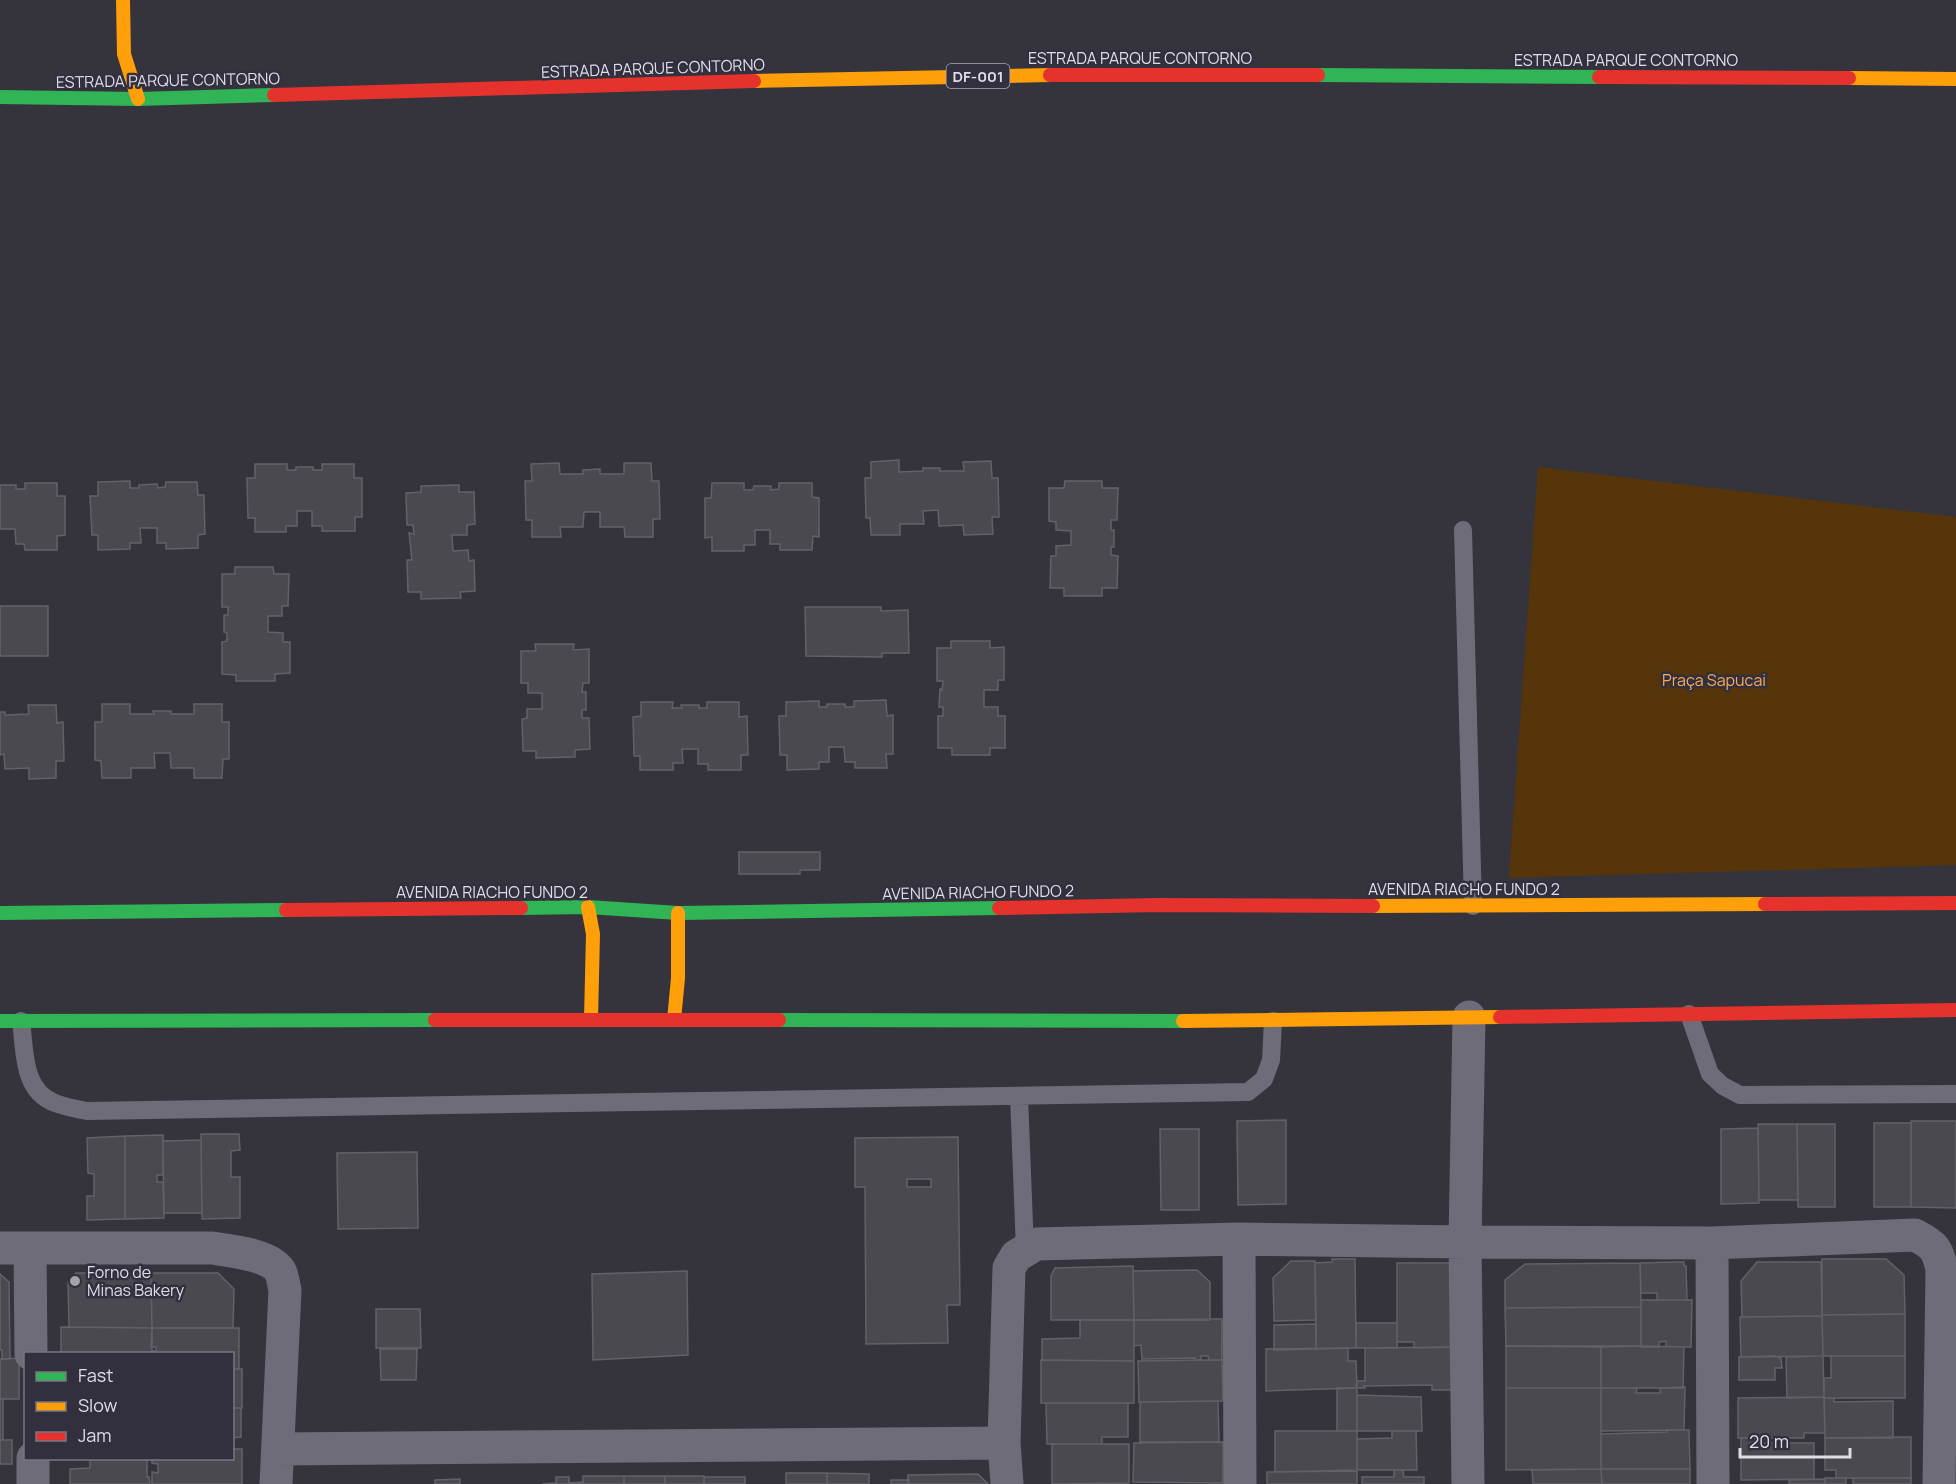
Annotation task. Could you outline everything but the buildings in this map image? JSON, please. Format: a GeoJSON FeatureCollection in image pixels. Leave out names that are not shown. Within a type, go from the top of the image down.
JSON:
{"type":"FeatureCollection","features":[{"type":"Feature","properties":{"kind":"main road"},"geometry":{"type":"LineString","coordinates":[[123,0],[124,54],[138,99]]}},
{"type":"Feature","properties":{"kind":"main road","name":"ESTRADA PARQUE CONTORNO"},"geometry":{"type":"LineString","coordinates":[[0,97],[138,99],[1095,74],[1956,79]]}},
{"type":"Feature","properties":{"kind":"main road","name":"AVENIDA RIACHO FUNDO 2"},"geometry":{"type":"LineString","coordinates":[[0,913],[588,907],[678,913],[787,913],[1158,905],[1956,903]]}},
{"type":"Feature","properties":{"kind":"main road"},"geometry":{"type":"LineString","coordinates":[[588,907],[592,934],[591,1019]]}},
{"type":"Feature","properties":{"kind":"main road"},"geometry":{"type":"LineString","coordinates":[[674,1020],[678,978],[678,913]]}},
{"type":"Feature","properties":{"kind":"main road"},"geometry":{"type":"LineString","coordinates":[[0,1021],[591,1019],[1273,1021],[1956,1010]]}},
{"type":"Feature","properties":{"kind":"street"},"geometry":{"type":"LineString","coordinates":[[1468,1484],[1465,1242],[1469,1017]]}},
{"type":"Feature","properties":{"kind":"street"},"geometry":{"type":"LineString","coordinates":[[1007,1484],[1004,1443],[1009,1268],[1016,1256],[1036,1244],[1239,1239],[1712,1243],[1915,1235],[1930,1243],[1938,1252],[1942,1269],[1948,1435],[1939,1484]]}},
{"type":"Feature","properties":{"kind":"street"},"geometry":{"type":"LineString","coordinates":[[1239,1239],[1240,1484]]}},
{"type":"Feature","properties":{"kind":"street"},"geometry":{"type":"LineString","coordinates":[[1712,1243],[1713,1484]]}},
{"type":"Feature","properties":{"kind":"street"},"geometry":{"type":"LineString","coordinates":[[31,1352],[15,1248],[212,1248],[244,1253],[263,1259],[275,1266],[281,1273],[285,1290],[276,1484]]}},
{"type":"Feature","properties":{"kind":"street"},"geometry":{"type":"LineString","coordinates":[[278,1449],[1004,1443]]}},
{"type":"Feature","properties":{"kind":"street"},"geometry":{"type":"LineString","coordinates":[[33,1460],[33,1484]]}},
{"type":"Feature","properties":{"kind":"lane"},"geometry":{"type":"LineString","coordinates":[[1463,530],[1473,906]]}},
{"type":"Feature","properties":{"kind":"lane"},"geometry":{"type":"LineString","coordinates":[[1689,1014],[1710,1074],[1723,1086],[1740,1095],[1956,1094]]}},
{"type":"Feature","properties":{"kind":"lane"},"geometry":{"type":"LineString","coordinates":[[21,1021],[28,1077],[38,1093],[53,1103],[87,1111],[1248,1092],[1264,1079],[1271,1060],[1273,1021]]}},
{"type":"Feature","properties":{"kind":"lane"},"geometry":{"type":"LineString","coordinates":[[1018,1096],[1025,1250]]}},
{"type":"Feature","properties":{"kind":"green space","name":"Praça Sapucai"},"geometry":{"type":"Polygon","coordinates":[[[1538,467],[1956,517],[1956,865],[1509,878],[1538,467]]]}},
{"type":"Feature","properties":{"kind":"traffic: fast"},"geometry":{"type":"LineString","coordinates":[[1318,75],[1599,77]]}},
{"type":"Feature","properties":{"kind":"traffic: fast"},"geometry":{"type":"LineString","coordinates":[[0,97],[138,99],[274,95]]}},
{"type":"Feature","properties":{"kind":"traffic: fast"},"geometry":{"type":"LineString","coordinates":[[521,908],[588,907],[678,913],[999,908]]}},
{"type":"Feature","properties":{"kind":"traffic: fast"},"geometry":{"type":"LineString","coordinates":[[0,913],[286,910]]}},
{"type":"Feature","properties":{"kind":"traffic: fast"},"geometry":{"type":"LineString","coordinates":[[0,1021],[435,1020]]}},
{"type":"Feature","properties":{"kind":"traffic: fast"},"geometry":{"type":"LineString","coordinates":[[779,1020],[1183,1021]]}},
{"type":"Feature","properties":{"kind":"traffic: slow"},"geometry":{"type":"LineString","coordinates":[[123,0],[124,54],[138,99]]}},
{"type":"Feature","properties":{"kind":"traffic: slow"},"geometry":{"type":"LineString","coordinates":[[754,81],[1050,75]]}},
{"type":"Feature","properties":{"kind":"traffic: slow"},"geometry":{"type":"LineString","coordinates":[[1849,78],[1956,79]]}},
{"type":"Feature","properties":{"kind":"traffic: slow"},"geometry":{"type":"LineString","coordinates":[[1373,906],[1765,904]]}},
{"type":"Feature","properties":{"kind":"traffic: slow"},"geometry":{"type":"LineString","coordinates":[[588,907],[593,934],[591,1019]]}},
{"type":"Feature","properties":{"kind":"traffic: slow"},"geometry":{"type":"LineString","coordinates":[[674,1020],[678,978],[678,913]]}},
{"type":"Feature","properties":{"kind":"traffic: slow"},"geometry":{"type":"LineString","coordinates":[[1183,1021],[1500,1017]]}},
{"type":"Feature","properties":{"kind":"traffic: jam"},"geometry":{"type":"LineString","coordinates":[[1050,75],[1318,75]]}},
{"type":"Feature","properties":{"kind":"traffic: jam"},"geometry":{"type":"LineString","coordinates":[[1599,77],[1849,78]]}},
{"type":"Feature","properties":{"kind":"traffic: jam"},"geometry":{"type":"LineString","coordinates":[[274,95],[754,81]]}},
{"type":"Feature","properties":{"kind":"traffic: jam"},"geometry":{"type":"LineString","coordinates":[[1765,904],[1956,903]]}},
{"type":"Feature","properties":{"kind":"traffic: jam"},"geometry":{"type":"LineString","coordinates":[[999,908],[1158,905],[1373,906]]}},
{"type":"Feature","properties":{"kind":"traffic: jam"},"geometry":{"type":"LineString","coordinates":[[286,910],[521,908]]}},
{"type":"Feature","properties":{"kind":"traffic: jam"},"geometry":{"type":"LineString","coordinates":[[1500,1017],[1956,1010]]}},
{"type":"Feature","properties":{"kind":"traffic: jam"},"geometry":{"type":"LineString","coordinates":[[435,1020],[779,1020]]}},
{"type":"Feature","properties":{"kind":"place","name":"Forno de Minas Bakery"},"geometry":{"type":"Point","coordinates":[75,1281]}}]}
